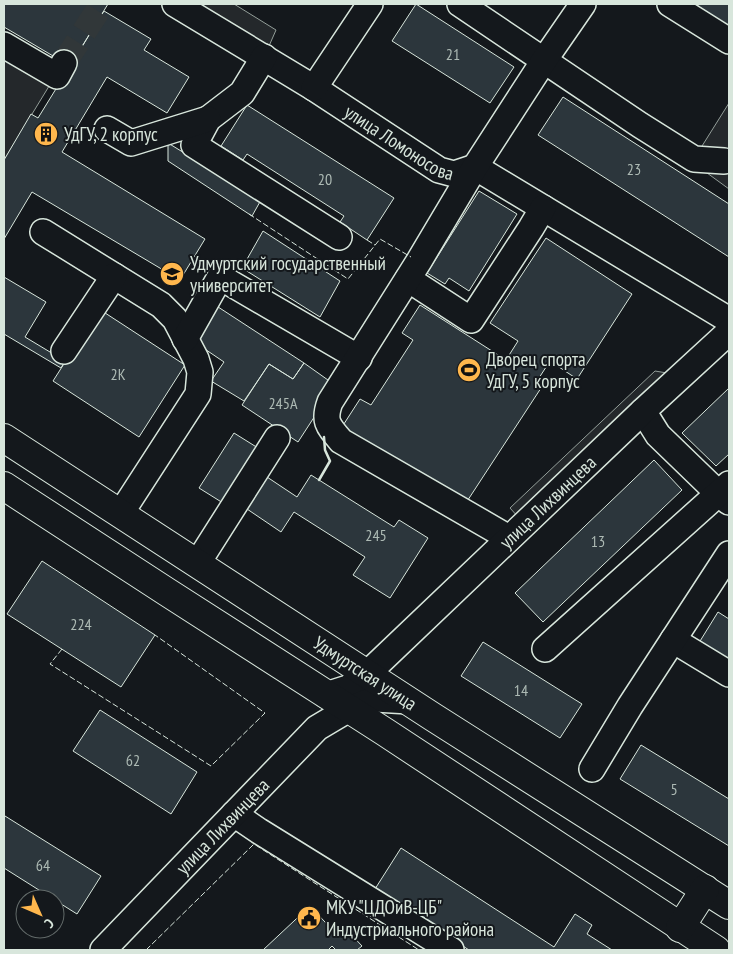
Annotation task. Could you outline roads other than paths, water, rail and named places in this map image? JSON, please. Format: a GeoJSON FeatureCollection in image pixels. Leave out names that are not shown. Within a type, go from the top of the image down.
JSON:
{"type":"FeatureCollection","features":[{"type":"Feature","properties":{"kind":"main road","name":"Удмуртская улица"},"geometry":{"type":"LineString","coordinates":[[4,438],[409,701],[729,904]]}},
{"type":"Feature","properties":{"kind":"main road","name":"Удмуртская улица"},"geometry":{"type":"LineString","coordinates":[[4,486],[393,737],[716,950]]}},
{"type":"Feature","properties":{"kind":"main road"},"geometry":{"type":"LineString","coordinates":[[167,592],[193,561]]}},
{"type":"Feature","properties":{"kind":"main road"},"geometry":{"type":"LineString","coordinates":[[680,928],[705,889]]}},
{"type":"Feature","properties":{"kind":"street","name":"улица Ломоносова"},"geometry":{"type":"LineString","coordinates":[[175,4],[314,88],[439,170],[454,174],[475,167],[729,320]]}},
{"type":"Feature","properties":{"kind":"street"},"geometry":{"type":"LineString","coordinates":[[314,88],[370,4]]}},
{"type":"Feature","properties":{"kind":"street"},"geometry":{"type":"LineString","coordinates":[[460,4],[694,159],[728,160]]}},
{"type":"Feature","properties":{"kind":"street"},"geometry":{"type":"LineString","coordinates":[[509,538],[341,441],[328,426],[326,413],[330,402],[408,279],[475,167],[583,4]]}},
{"type":"Feature","properties":{"kind":"street"},"geometry":{"type":"LineString","coordinates":[[670,4],[729,41]]}},
{"type":"Feature","properties":{"kind":"street"},"geometry":{"type":"LineString","coordinates":[[4,45],[57,76],[64,63]]}},
{"type":"Feature","properties":{"kind":"street"},"geometry":{"type":"LineString","coordinates":[[108,129],[131,143],[208,119],[242,93],[264,58]]}},
{"type":"Feature","properties":{"kind":"street"},"geometry":{"type":"LineString","coordinates":[[208,119],[194,145],[339,237]]}},
{"type":"Feature","properties":{"kind":"street"},"geometry":{"type":"LineString","coordinates":[[408,279],[471,320],[542,208]]}},
{"type":"Feature","properties":{"kind":"street"},"geometry":{"type":"LineString","coordinates":[[43,232],[162,305],[175,319],[196,359],[200,372],[198,394],[121,513]]}},
{"type":"Feature","properties":{"kind":"street"},"geometry":{"type":"LineString","coordinates":[[64,351],[114,276]]}},
{"type":"Feature","properties":{"kind":"street"},"geometry":{"type":"LineString","coordinates":[[185,338],[220,277],[359,358]]}},
{"type":"Feature","properties":{"kind":"street","name":"улица Лихвинцева"},"geometry":{"type":"LineString","coordinates":[[326,694],[348,688],[367,674],[643,411],[729,332]]}},
{"type":"Feature","properties":{"kind":"street"},"geometry":{"type":"LineString","coordinates":[[545,649],[726,493],[658,435],[643,411]]}},
{"type":"Feature","properties":{"kind":"street"},"geometry":{"type":"LineString","coordinates":[[193,561],[277,438]]}},
{"type":"Feature","properties":{"kind":"street"},"geometry":{"type":"LineString","coordinates":[[592,769],[729,554]]}},
{"type":"Feature","properties":{"kind":"street"},"geometry":{"type":"LineString","coordinates":[[673,640],[729,674]]}},
{"type":"Feature","properties":{"kind":"street","name":"улица Лихвинцева"},"geometry":{"type":"LineString","coordinates":[[109,948],[317,728],[349,710],[375,699],[409,701]]}},
{"type":"Feature","properties":{"kind":"street"},"geometry":{"type":"LineString","coordinates":[[234,814],[451,950]]}},
{"type":"Feature","properties":{"kind":"tunnel"},"geometry":{"type":"LineString","coordinates":[[64,63],[102,4]]}},
{"type":"Feature","properties":{"kind":"place","name":"УдГУ, 2 корпус"},"geometry":{"type":"Point","coordinates":[46,134]}},
{"type":"Feature","properties":{"kind":"place","name":"Удмуртский государственный университет"},"geometry":{"type":"Point","coordinates":[172,274]}},
{"type":"Feature","properties":{"kind":"place","name":"Дворец спорта УдГУ, 5 корпус"},"geometry":{"type":"Point","coordinates":[469,370]}},
{"type":"Feature","properties":{"kind":"place","name":"МКУ \"ЦДОиВ-ЦБ\" Индустриального района"},"geometry":{"type":"Point","coordinates":[309,918]}}]}
